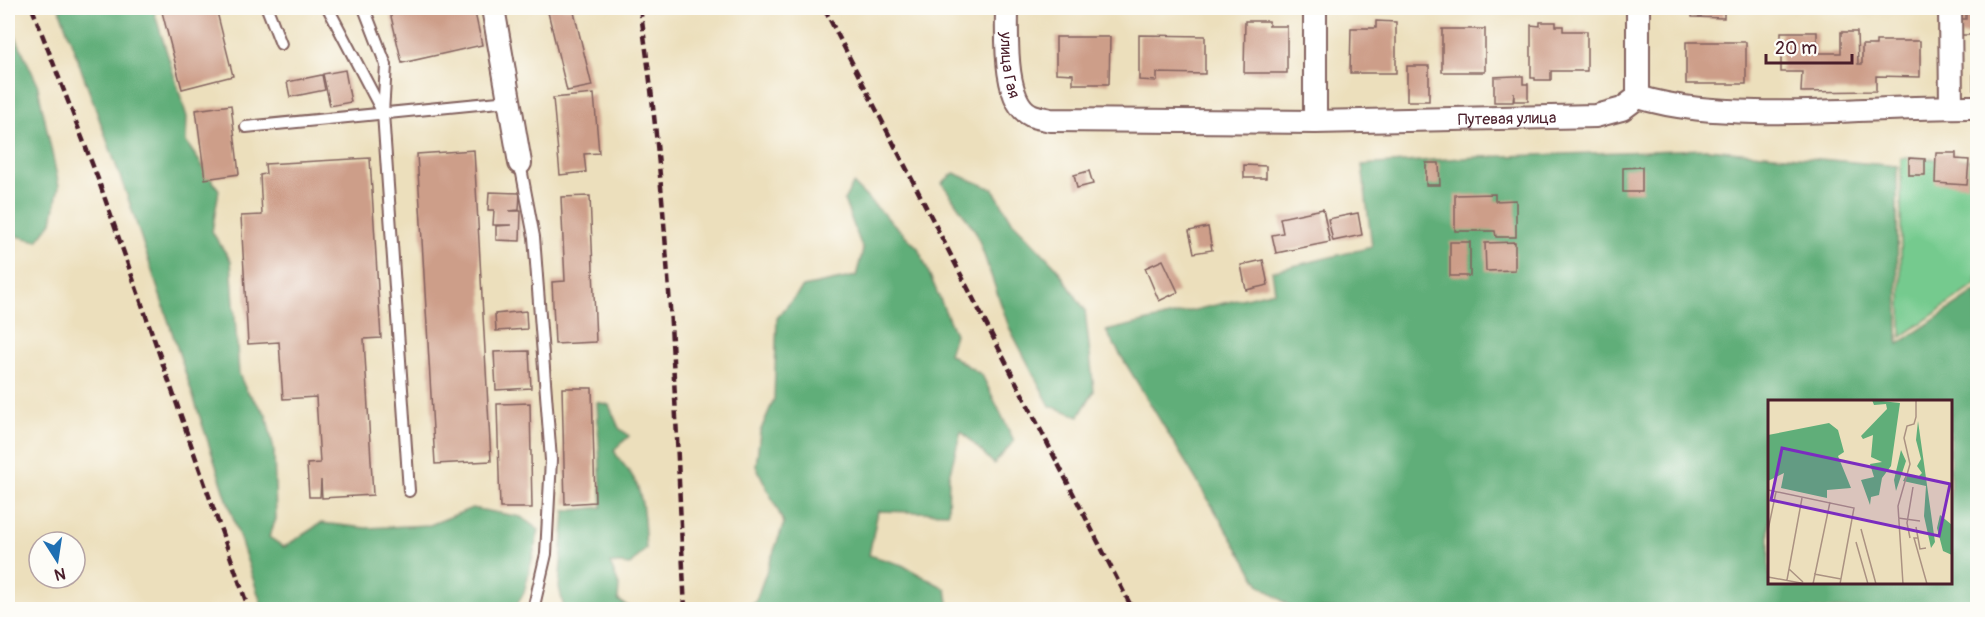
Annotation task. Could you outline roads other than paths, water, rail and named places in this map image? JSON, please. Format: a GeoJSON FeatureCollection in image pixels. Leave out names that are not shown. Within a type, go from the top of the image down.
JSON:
{"type":"FeatureCollection","features":[{"type":"Feature","properties":{"kind":"street"},"geometry":{"type":"LineString","coordinates":[[493,8],[519,163]]}},
{"type":"Feature","properties":{"kind":"street","name":"улица Гая"},"geometry":{"type":"LineString","coordinates":[[1007,8],[1010,78],[1017,101],[1030,115]]}},
{"type":"Feature","properties":{"kind":"street"},"geometry":{"type":"LineString","coordinates":[[1315,8],[1315,122]]}},
{"type":"Feature","properties":{"kind":"street"},"geometry":{"type":"LineString","coordinates":[[1638,8],[1638,97],[1663,105],[1701,111],[1792,113],[1951,106],[1977,107]]}},
{"type":"Feature","properties":{"kind":"street"},"geometry":{"type":"LineString","coordinates":[[1950,8],[1951,106]]}},
{"type":"Feature","properties":{"kind":"street","name":"Путевая улица"},"geometry":{"type":"LineString","coordinates":[[1030,115],[1050,120],[1315,122],[1596,116],[1622,109],[1638,97]]}},
{"type":"Feature","properties":{"kind":"lane"},"geometry":{"type":"LineString","coordinates":[[267,8],[281,44]]}},
{"type":"Feature","properties":{"kind":"lane"},"geometry":{"type":"LineString","coordinates":[[328,8],[383,113]]}},
{"type":"Feature","properties":{"kind":"lane"},"geometry":{"type":"LineString","coordinates":[[364,8],[386,65],[383,113],[408,491]]}},
{"type":"Feature","properties":{"kind":"lane"},"geometry":{"type":"LineString","coordinates":[[246,127],[509,101]]}},
{"type":"Feature","properties":{"kind":"lane"},"geometry":{"type":"LineString","coordinates":[[519,163],[534,237],[551,460],[546,554],[533,609]]}},
{"type":"Feature","properties":{"kind":"railway"},"geometry":{"type":"LineString","coordinates":[[32,8],[98,179],[249,610]]}},
{"type":"Feature","properties":{"kind":"railway"},"geometry":{"type":"LineString","coordinates":[[640,8],[665,232],[685,610]]}},
{"type":"Feature","properties":{"kind":"railway"},"geometry":{"type":"LineString","coordinates":[[824,8],[1133,610]]}}]}
